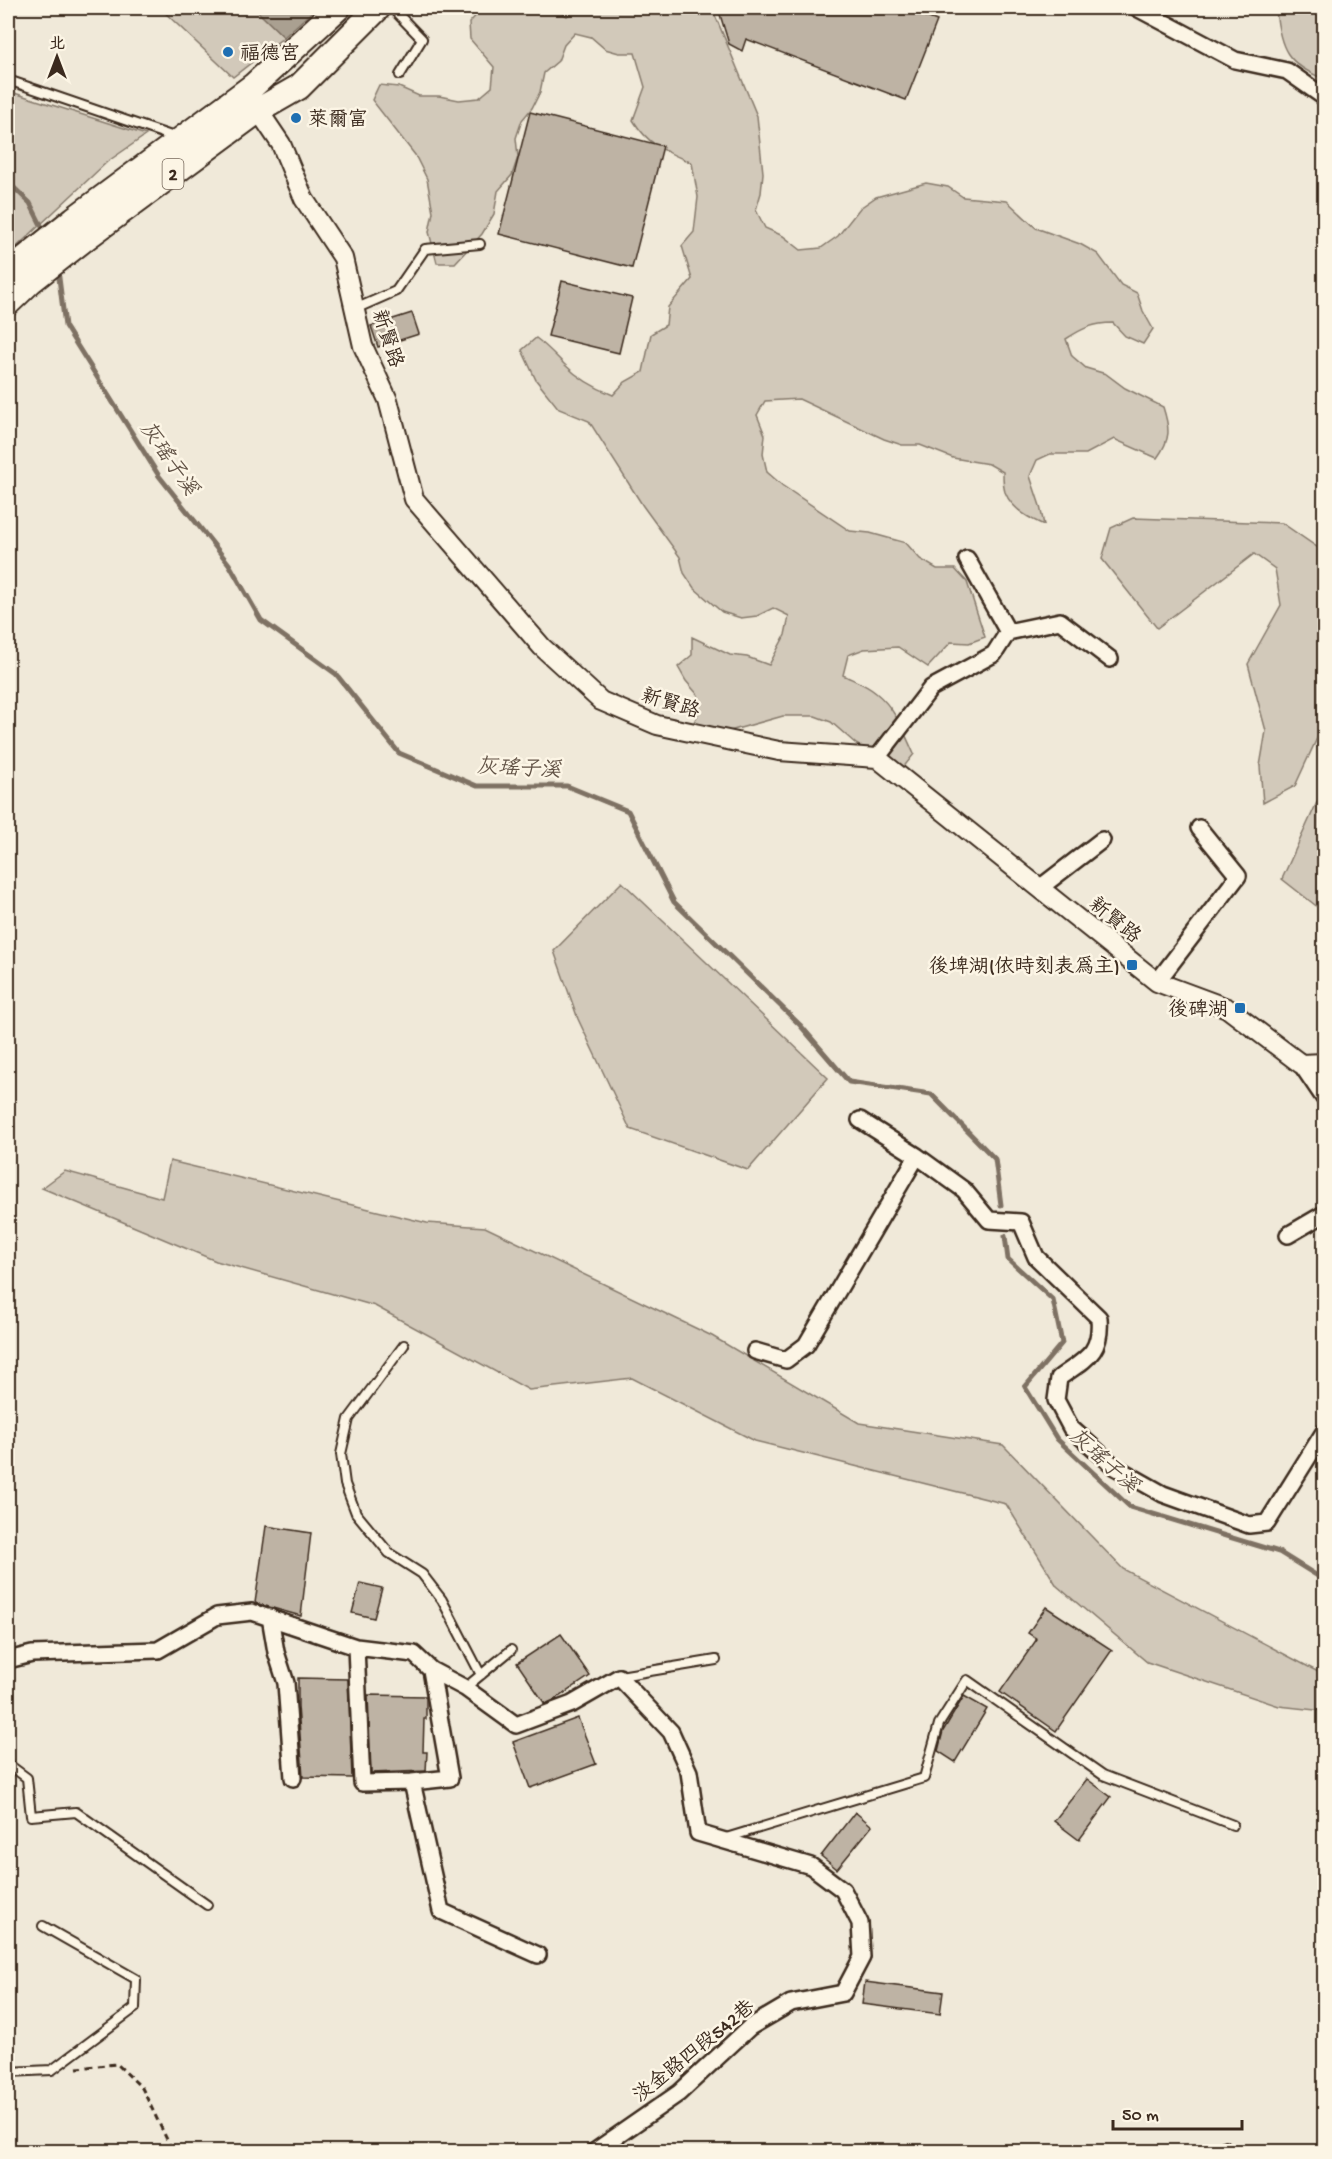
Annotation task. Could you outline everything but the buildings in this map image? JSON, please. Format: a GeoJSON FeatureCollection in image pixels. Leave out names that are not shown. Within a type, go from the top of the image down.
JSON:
{"type":"FeatureCollection","features":[{"type":"Feature","properties":{"kind":"main road","name":"2"},"geometry":{"type":"LineString","coordinates":[[8,272],[28,256],[80,228],[252,100],[338,8]]}},
{"type":"Feature","properties":{"kind":"main road","name":"2"},"geometry":{"type":"LineString","coordinates":[[252,100],[299,87],[378,8]]}},
{"type":"Feature","properties":{"kind":"main road","name":"2"},"geometry":{"type":"LineString","coordinates":[[8,303],[80,228]]}},
{"type":"Feature","properties":{"kind":"street"},"geometry":{"type":"LineString","coordinates":[[1137,8],[1235,60],[1287,71],[1324,96]]}},
{"type":"Feature","properties":{"kind":"street","name":"新賢路"},"geometry":{"type":"LineString","coordinates":[[252,100],[281,144],[304,199],[343,258],[363,345],[388,400],[414,499],[542,647],[601,700],[657,725],[779,751],[877,758],[1157,982],[1227,1008],[1301,1064]]}},
{"type":"Feature","properties":{"kind":"street"},"geometry":{"type":"LineString","coordinates":[[967,559],[1008,632]]}},
{"type":"Feature","properties":{"kind":"street"},"geometry":{"type":"LineString","coordinates":[[877,758],[931,688],[994,654],[1008,632],[1060,621],[1110,659]]}},
{"type":"Feature","properties":{"kind":"street"},"geometry":{"type":"LineString","coordinates":[[1157,982],[1238,876],[1199,828]]}},
{"type":"Feature","properties":{"kind":"street"},"geometry":{"type":"LineString","coordinates":[[1041,887],[1102,840]]}},
{"type":"Feature","properties":{"kind":"street"},"geometry":{"type":"LineString","coordinates":[[1301,1064],[1324,1063]]}},
{"type":"Feature","properties":{"kind":"street"},"geometry":{"type":"LineString","coordinates":[[1301,1064],[1324,1098]]}},
{"type":"Feature","properties":{"kind":"street"},"geometry":{"type":"LineString","coordinates":[[860,1120],[917,1156],[964,1190],[990,1220],[1021,1222],[1036,1257],[1099,1318],[1100,1334],[1093,1353],[1059,1378],[1056,1401],[1071,1428],[1115,1467],[1163,1494],[1249,1525],[1267,1523],[1324,1432]]}},
{"type":"Feature","properties":{"kind":"street"},"geometry":{"type":"LineString","coordinates":[[755,1351],[786,1360],[806,1345],[917,1156]]}},
{"type":"Feature","properties":{"kind":"street"},"geometry":{"type":"LineString","coordinates":[[1288,1235],[1324,1214]]}},
{"type":"Feature","properties":{"kind":"street"},"geometry":{"type":"LineString","coordinates":[[8,1660],[32,1654],[158,1650],[217,1616],[252,1612],[356,1647],[414,1654],[431,1670],[465,1688],[516,1725],[572,1704],[619,1677]]}},
{"type":"Feature","properties":{"kind":"street"},"geometry":{"type":"LineString","coordinates":[[270,1617],[276,1652],[286,1683],[293,1778]]}},
{"type":"Feature","properties":{"kind":"street"},"geometry":{"type":"LineString","coordinates":[[356,1647],[362,1783],[412,1782],[450,1778],[431,1670]]}},
{"type":"Feature","properties":{"kind":"street","name":"淡金路四段542巷"},"geometry":{"type":"LineString","coordinates":[[594,2151],[679,2093],[750,2027],[791,2003],[843,1993],[862,1957],[860,1923],[843,1890],[811,1866],[698,1833],[689,1772],[671,1732],[619,1677]]}},
{"type":"Feature","properties":{"kind":"street"},"geometry":{"type":"LineString","coordinates":[[412,1782],[441,1911],[538,1955]]}},
{"type":"Feature","properties":{"kind":"lane"},"geometry":{"type":"LineString","coordinates":[[392,8],[422,39],[400,75]]}},
{"type":"Feature","properties":{"kind":"lane"},"geometry":{"type":"LineString","coordinates":[[8,80],[187,148]]}},
{"type":"Feature","properties":{"kind":"lane"},"geometry":{"type":"LineString","coordinates":[[355,309],[396,291],[425,249],[480,244]]}},
{"type":"Feature","properties":{"kind":"lane"},"geometry":{"type":"LineString","coordinates":[[404,1345],[349,1419],[341,1454],[345,1485],[356,1513],[389,1553],[422,1574],[442,1600],[481,1675]]}},
{"type":"Feature","properties":{"kind":"lane"},"geometry":{"type":"LineString","coordinates":[[465,1688],[511,1650]]}},
{"type":"Feature","properties":{"kind":"lane"},"geometry":{"type":"LineString","coordinates":[[619,1677],[716,1660]]}},
{"type":"Feature","properties":{"kind":"lane"},"geometry":{"type":"LineString","coordinates":[[719,1840],[924,1778],[939,1724],[967,1680],[1104,1775],[1233,1825]]}},
{"type":"Feature","properties":{"kind":"lane"},"geometry":{"type":"LineString","coordinates":[[8,1764],[27,1778],[31,1816],[76,1812],[207,1905]]}},
{"type":"Feature","properties":{"kind":"lane"},"geometry":{"type":"LineString","coordinates":[[8,2072],[52,2070],[135,2008],[136,1979],[43,1926]]}},
{"type":"Feature","properties":{"kind":"path"},"geometry":{"type":"LineString","coordinates":[[52,2070],[117,2064],[142,2088],[173,2151]]}},
{"type":"Feature","properties":{"kind":"shaded area"},"geometry":{"type":"Polygon","coordinates":[[[160,8],[254,8],[284,37],[233,77],[160,8]]]}},
{"type":"Feature","properties":{"kind":"shaded area"},"geometry":{"type":"Polygon","coordinates":[[[254,8],[316,8],[284,37],[254,8]]]}},
{"type":"Feature","properties":{"kind":"shaded area"},"geometry":{"type":"Polygon","coordinates":[[[483,8],[554,8],[567,16],[577,8],[712,8],[757,116],[763,173],[756,210],[765,228],[783,236],[801,250],[821,248],[838,236],[860,208],[876,197],[926,183],[948,187],[963,197],[1007,201],[1036,228],[1080,244],[1098,254],[1121,285],[1137,293],[1143,311],[1153,329],[1143,344],[1125,336],[1113,323],[1088,327],[1066,339],[1072,356],[1086,368],[1106,374],[1125,388],[1163,407],[1168,428],[1165,445],[1157,458],[1114,439],[1086,454],[1050,454],[1037,460],[1030,476],[1044,525],[1016,508],[1004,490],[1003,472],[989,464],[953,458],[920,445],[902,445],[884,439],[799,399],[765,401],[757,415],[765,435],[763,454],[767,472],[783,486],[850,531],[870,533],[906,543],[920,559],[937,569],[955,569],[967,582],[985,637],[969,643],[951,642],[928,667],[898,647],[864,649],[848,655],[843,675],[883,699],[903,729],[914,754],[902,769],[856,744],[831,722],[815,716],[783,716],[726,732],[690,730],[698,714],[698,695],[678,667],[692,655],[692,637],[730,655],[747,657],[769,665],[785,635],[789,616],[773,608],[757,616],[741,618],[722,612],[694,588],[684,573],[680,557],[643,506],[589,421],[559,409],[536,380],[522,350],[536,338],[575,374],[613,395],[625,382],[643,372],[651,334],[666,325],[668,307],[692,279],[682,246],[694,232],[698,197],[692,163],[652,142],[633,120],[645,87],[635,53],[619,53],[605,49],[591,37],[575,33],[564,45],[558,61],[544,73],[540,92],[532,108],[522,120],[516,138],[518,157],[512,175],[498,191],[494,214],[482,234],[455,263],[437,263],[429,232],[433,212],[427,179],[415,155],[372,100],[379,85],[399,87],[419,96],[439,96],[459,100],[479,98],[492,87],[494,67],[470,39],[469,23],[483,8]]]}},
{"type":"Feature","properties":{"kind":"shaded area"},"geometry":{"type":"Polygon","coordinates":[[[1298,8],[1324,8],[1324,79],[1301,67],[1288,54],[1283,45],[1276,10],[1296,10],[1298,8]]]}},
{"type":"Feature","properties":{"kind":"shaded area"},"geometry":{"type":"Polygon","coordinates":[[[8,91],[146,135],[107,162],[8,255],[8,91]]]}},
{"type":"Feature","properties":{"kind":"shaded area"},"geometry":{"type":"Polygon","coordinates":[[[1133,518],[1282,523],[1324,552],[1324,723],[1295,786],[1263,803],[1260,766],[1266,731],[1248,664],[1281,605],[1275,569],[1254,554],[1157,628],[1102,559],[1111,528],[1133,518]]]}},
{"type":"Feature","properties":{"kind":"shaded area"},"geometry":{"type":"Polygon","coordinates":[[[1324,787],[1324,912],[1282,879],[1324,787]]]}},
{"type":"Feature","properties":{"kind":"shaded area"},"geometry":{"type":"Polygon","coordinates":[[[622,882],[828,1078],[748,1170],[630,1129],[578,1019],[554,951],[622,882]]]}},
{"type":"Feature","properties":{"kind":"shaded area"},"geometry":{"type":"Polygon","coordinates":[[[170,1161],[427,1223],[485,1227],[712,1336],[859,1423],[1003,1445],[1123,1569],[1324,1675],[1324,1711],[1279,1706],[1147,1662],[1057,1586],[1006,1504],[755,1441],[632,1378],[529,1390],[375,1306],[216,1261],[42,1188],[65,1171],[162,1198],[170,1161]]]}},
{"type":"Feature","properties":{"kind":"waterway","name":"灰瑤子溪"},"geometry":{"type":"LineString","coordinates":[[8,182],[30,203],[45,233]]}},
{"type":"Feature","properties":{"kind":"waterway","name":"灰瑤子溪"},"geometry":{"type":"LineString","coordinates":[[58,270],[65,326],[159,476],[229,564],[261,620],[336,674],[399,753],[477,786],[567,786],[628,811],[674,902],[800,1025],[849,1082],[931,1094],[995,1159],[1001,1205]]}},
{"type":"Feature","properties":{"kind":"waterway","name":"灰瑤子溪"},"geometry":{"type":"LineString","coordinates":[[1005,1236],[1008,1259],[1053,1300],[1062,1343],[1025,1387],[1057,1439],[1130,1507],[1279,1552],[1324,1580]]}},
{"type":"Feature","properties":{"kind":"place","name":"福德宮"},"geometry":{"type":"Point","coordinates":[228,52]}},
{"type":"Feature","properties":{"kind":"place","name":"萊爾富"},"geometry":{"type":"Point","coordinates":[296,118]}},
{"type":"Feature","properties":{"kind":"place","name":"後埤湖(依時刻表為主)"},"geometry":{"type":"Point","coordinates":[1132,965]}},
{"type":"Feature","properties":{"kind":"place","name":"後碑湖"},"geometry":{"type":"Point","coordinates":[1240,1008]}}]}
